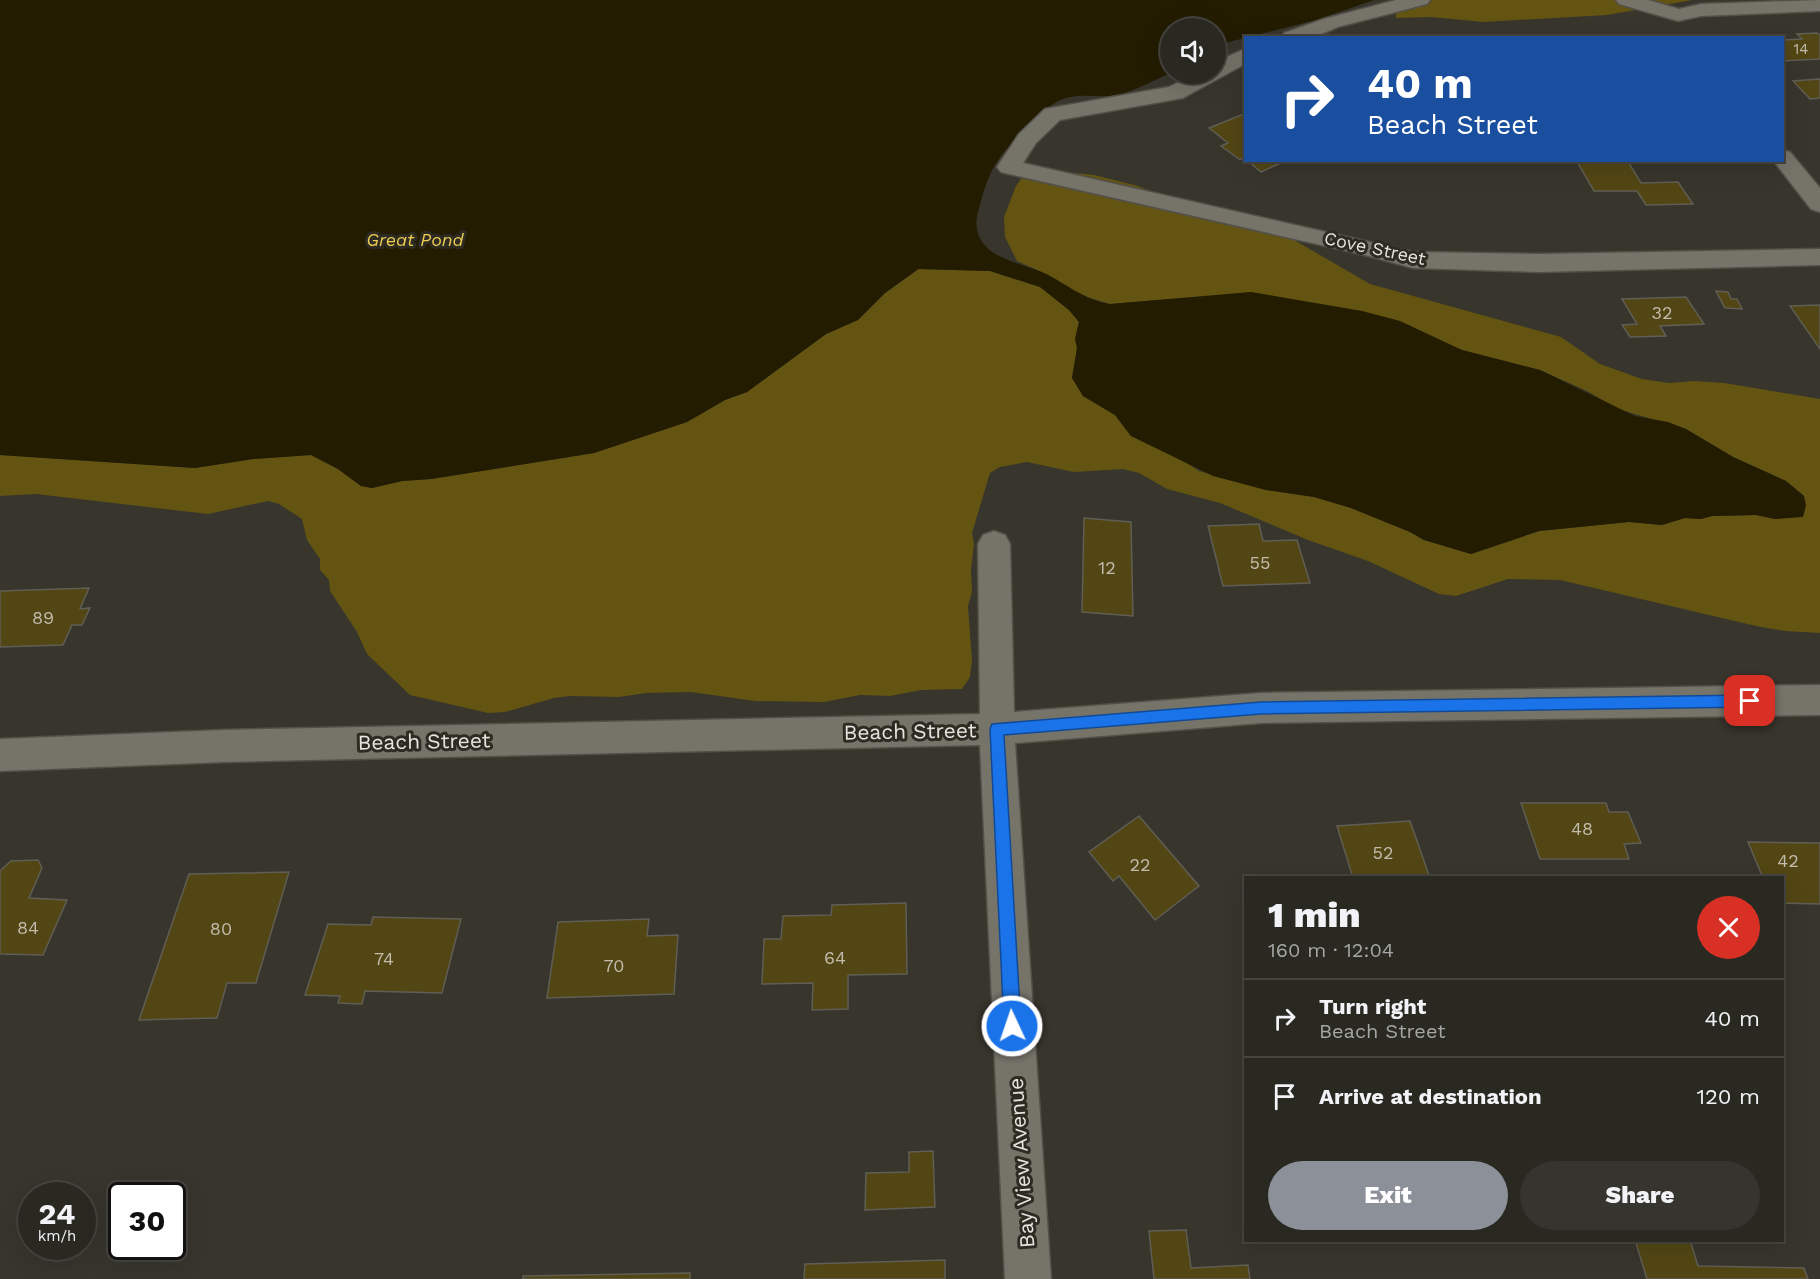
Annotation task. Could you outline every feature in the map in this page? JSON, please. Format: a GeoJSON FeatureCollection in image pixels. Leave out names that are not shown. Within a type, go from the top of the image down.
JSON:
{"type":"FeatureCollection","features":[{"type":"Feature","properties":{"kind":"street"},"geometry":{"type":"LineString","coordinates":[[1297,36],[1332,23],[1420,0]]}},
{"type":"Feature","properties":{"kind":"street"},"geometry":{"type":"LineString","coordinates":[[1626,0],[1678,15]]}},
{"type":"Feature","properties":{"kind":"street"},"geometry":{"type":"LineString","coordinates":[[1679,36],[1670,19],[1678,15],[1701,10],[1820,5]]}},
{"type":"Feature","properties":{"kind":"street"},"geometry":{"type":"LineString","coordinates":[[1226,65],[1244,56]]}},
{"type":"Feature","properties":{"kind":"street","name":"Cove Street"},"geometry":{"type":"LineString","coordinates":[[1192,84],[1175,93],[1053,114],[1027,139],[1009,167],[1366,247],[1413,260],[1539,263],[1820,257]]}},
{"type":"Feature","properties":{"kind":"street"},"geometry":{"type":"LineString","coordinates":[[1784,159],[1820,204]]}},
{"type":"Feature","properties":{"kind":"street","name":"Bay View Avenue"},"geometry":{"type":"LineString","coordinates":[[994,544],[997,729],[1028,1279]]}},
{"type":"Feature","properties":{"kind":"street","name":"Beach Street"},"geometry":{"type":"LineString","coordinates":[[0,755],[224,746],[997,729],[1261,708],[1820,700]]}},
{"type":"Feature","properties":{"kind":"shaded area"},"geometry":{"type":"Polygon","coordinates":[[[1391,0],[1692,0],[1607,15],[1484,22],[1431,17],[1396,18],[1396,6],[1391,0]]]}},
{"type":"Feature","properties":{"kind":"shaded area"},"geometry":{"type":"Polygon","coordinates":[[[1047,170],[1094,175],[1138,186],[1167,198],[1282,233],[1370,284],[1561,337],[1600,364],[1642,379],[1669,383],[1694,381],[1724,383],[1820,399],[1820,633],[1785,631],[1756,626],[1560,580],[1508,579],[1456,596],[1439,594],[1368,561],[1308,540],[1220,503],[1167,489],[1139,473],[1123,469],[1074,472],[1027,462],[1000,467],[990,473],[972,533],[974,544],[971,570],[972,592],[968,606],[972,660],[970,677],[962,689],[921,690],[890,696],[860,695],[824,702],[755,701],[691,692],[646,693],[619,697],[570,696],[554,698],[505,712],[488,713],[410,695],[367,654],[357,632],[330,591],[329,580],[320,570],[320,559],[307,540],[302,519],[279,504],[268,501],[208,514],[36,494],[0,496],[0,455],[195,468],[253,459],[311,455],[338,469],[361,486],[372,488],[402,481],[431,479],[594,453],[687,422],[725,400],[747,392],[826,334],[858,320],[885,293],[919,269],[990,271],[1040,287],[1069,310],[1079,322],[1075,339],[1077,348],[1072,378],[1083,396],[1115,415],[1131,436],[1181,459],[1199,471],[1266,490],[1314,497],[1351,508],[1424,540],[1471,554],[1539,531],[1629,522],[1662,525],[1685,518],[1701,519],[1712,516],[1756,515],[1775,519],[1803,516],[1804,496],[1786,481],[1733,457],[1686,429],[1618,409],[1587,391],[1540,370],[1462,350],[1362,311],[1198,297],[1110,304],[1080,295],[1046,274],[1017,261],[1005,237],[1004,217],[1016,186],[1023,176],[1047,170]]]}},
{"type":"Feature","properties":{"kind":"water","name":"Great Pond"},"geometry":{"type":"Polygon","coordinates":[[[0,0],[1374,0],[1316,20],[1253,36],[1244,36],[1244,38],[1226,43],[1226,18],[1160,18],[1160,78],[1118,95],[1074,96],[1048,107],[1007,148],[994,167],[984,190],[977,218],[981,240],[986,247],[1001,257],[1044,273],[1092,299],[1110,304],[1251,292],[1362,311],[1400,321],[1462,350],[1540,370],[1635,416],[1668,422],[1686,429],[1733,457],[1786,481],[1804,496],[1806,505],[1803,517],[1775,519],[1756,515],[1712,516],[1701,519],[1685,518],[1662,525],[1629,522],[1539,531],[1471,554],[1424,540],[1351,508],[1314,497],[1266,490],[1213,476],[1131,436],[1115,415],[1083,396],[1072,378],[1077,348],[1075,339],[1079,322],[1069,310],[1040,287],[990,271],[918,269],[885,293],[858,320],[826,334],[747,392],[725,400],[687,422],[594,453],[431,479],[402,481],[372,488],[361,486],[338,469],[311,455],[253,459],[195,468],[0,455],[0,0]]]}},
{"type":"Feature","properties":{"kind":"building"},"geometry":{"type":"Polygon","coordinates":[[[1817,33],[1820,35],[1820,59],[1784,61],[1784,40],[1802,39],[1797,34],[1817,33]]]}},
{"type":"Feature","properties":{"kind":"building"},"geometry":{"type":"Polygon","coordinates":[[[1820,79],[1820,98],[1810,99],[1793,81],[1820,79]]]}},
{"type":"Feature","properties":{"kind":"building"},"geometry":{"type":"Polygon","coordinates":[[[1241,115],[1244,117],[1244,159],[1239,159],[1221,146],[1228,143],[1209,128],[1241,115]]]}},
{"type":"Feature","properties":{"kind":"building"},"geometry":{"type":"Polygon","coordinates":[[[1249,162],[1283,162],[1261,172],[1249,162]]]}},
{"type":"Feature","properties":{"kind":"building"},"geometry":{"type":"Polygon","coordinates":[[[1577,162],[1628,162],[1641,183],[1678,182],[1693,204],[1646,205],[1637,191],[1594,191],[1577,162]]]}},
{"type":"Feature","properties":{"kind":"building"},"geometry":{"type":"Polygon","coordinates":[[[1716,291],[1728,292],[1731,299],[1737,299],[1742,309],[1725,308],[1716,291]]]}},
{"type":"Feature","properties":{"kind":"building"},"geometry":{"type":"Polygon","coordinates":[[[1686,297],[1704,324],[1660,326],[1666,336],[1630,337],[1622,325],[1637,324],[1622,299],[1686,297]]]}},
{"type":"Feature","properties":{"kind":"building"},"geometry":{"type":"Polygon","coordinates":[[[1820,305],[1820,349],[1790,306],[1820,305]]]}},
{"type":"Feature","properties":{"kind":"building"},"geometry":{"type":"Polygon","coordinates":[[[1084,518],[1131,522],[1133,616],[1082,612],[1084,518]]]}},
{"type":"Feature","properties":{"kind":"building"},"geometry":{"type":"Polygon","coordinates":[[[1259,524],[1263,541],[1297,540],[1310,583],[1223,586],[1208,526],[1259,524]]]}},
{"type":"Feature","properties":{"kind":"building"},"geometry":{"type":"Polygon","coordinates":[[[89,588],[80,609],[90,608],[82,625],[72,625],[63,645],[0,647],[0,591],[89,588]]]}},
{"type":"Feature","properties":{"kind":"building"},"geometry":{"type":"Polygon","coordinates":[[[1521,803],[1606,803],[1609,812],[1628,812],[1641,843],[1624,844],[1629,859],[1540,859],[1521,803]]]}},
{"type":"Feature","properties":{"kind":"building"},"geometry":{"type":"Polygon","coordinates":[[[1139,816],[1199,886],[1155,920],[1119,876],[1113,881],[1089,852],[1139,816]]]}},
{"type":"Feature","properties":{"kind":"building"},"geometry":{"type":"Polygon","coordinates":[[[1410,821],[1429,876],[1352,876],[1337,826],[1410,821]]]}},
{"type":"Feature","properties":{"kind":"building"},"geometry":{"type":"Polygon","coordinates":[[[1748,842],[1820,843],[1820,904],[1784,903],[1784,876],[1762,876],[1748,842]]]}},
{"type":"Feature","properties":{"kind":"building"},"geometry":{"type":"Polygon","coordinates":[[[38,860],[42,868],[29,898],[67,900],[43,955],[0,954],[0,871],[11,861],[38,860]]]}},
{"type":"Feature","properties":{"kind":"building"},"geometry":{"type":"Polygon","coordinates":[[[289,872],[256,983],[227,983],[217,1018],[139,1020],[189,874],[289,872]]]}},
{"type":"Feature","properties":{"kind":"building"},"geometry":{"type":"Polygon","coordinates":[[[906,903],[907,974],[848,975],[848,1009],[812,1010],[813,983],[762,984],[764,939],[781,939],[783,916],[831,915],[832,905],[906,903]]]}},
{"type":"Feature","properties":{"kind":"building"},"geometry":{"type":"Polygon","coordinates":[[[373,917],[461,919],[442,993],[365,991],[362,1004],[338,1003],[340,996],[305,995],[328,924],[371,925],[373,917]]]}},
{"type":"Feature","properties":{"kind":"building"},"geometry":{"type":"Polygon","coordinates":[[[649,919],[647,936],[678,935],[674,994],[547,998],[558,922],[649,919]]]}},
{"type":"Feature","properties":{"kind":"building"},"geometry":{"type":"Polygon","coordinates":[[[933,1151],[935,1207],[865,1210],[866,1173],[909,1172],[909,1152],[933,1151]]]}},
{"type":"Feature","properties":{"kind":"building"},"geometry":{"type":"Polygon","coordinates":[[[1186,1230],[1191,1268],[1248,1265],[1250,1279],[1154,1279],[1149,1231],[1186,1230]]]}},
{"type":"Feature","properties":{"kind":"building"},"geometry":{"type":"Polygon","coordinates":[[[1636,1242],[1691,1242],[1698,1266],[1804,1268],[1808,1279],[1647,1279],[1636,1242]]]}},
{"type":"Feature","properties":{"kind":"building"},"geometry":{"type":"Polygon","coordinates":[[[945,1260],[945,1279],[804,1279],[805,1264],[945,1260]]]}},
{"type":"Feature","properties":{"kind":"building"},"geometry":{"type":"Polygon","coordinates":[[[690,1273],[690,1279],[523,1279],[523,1276],[690,1273]]]}},
{"type":"Feature","properties":{"kind":"route"},"geometry":{"type":"LineString","coordinates":[[1012,1026],[997,729],[1261,708],[1750,701]]}}]}
